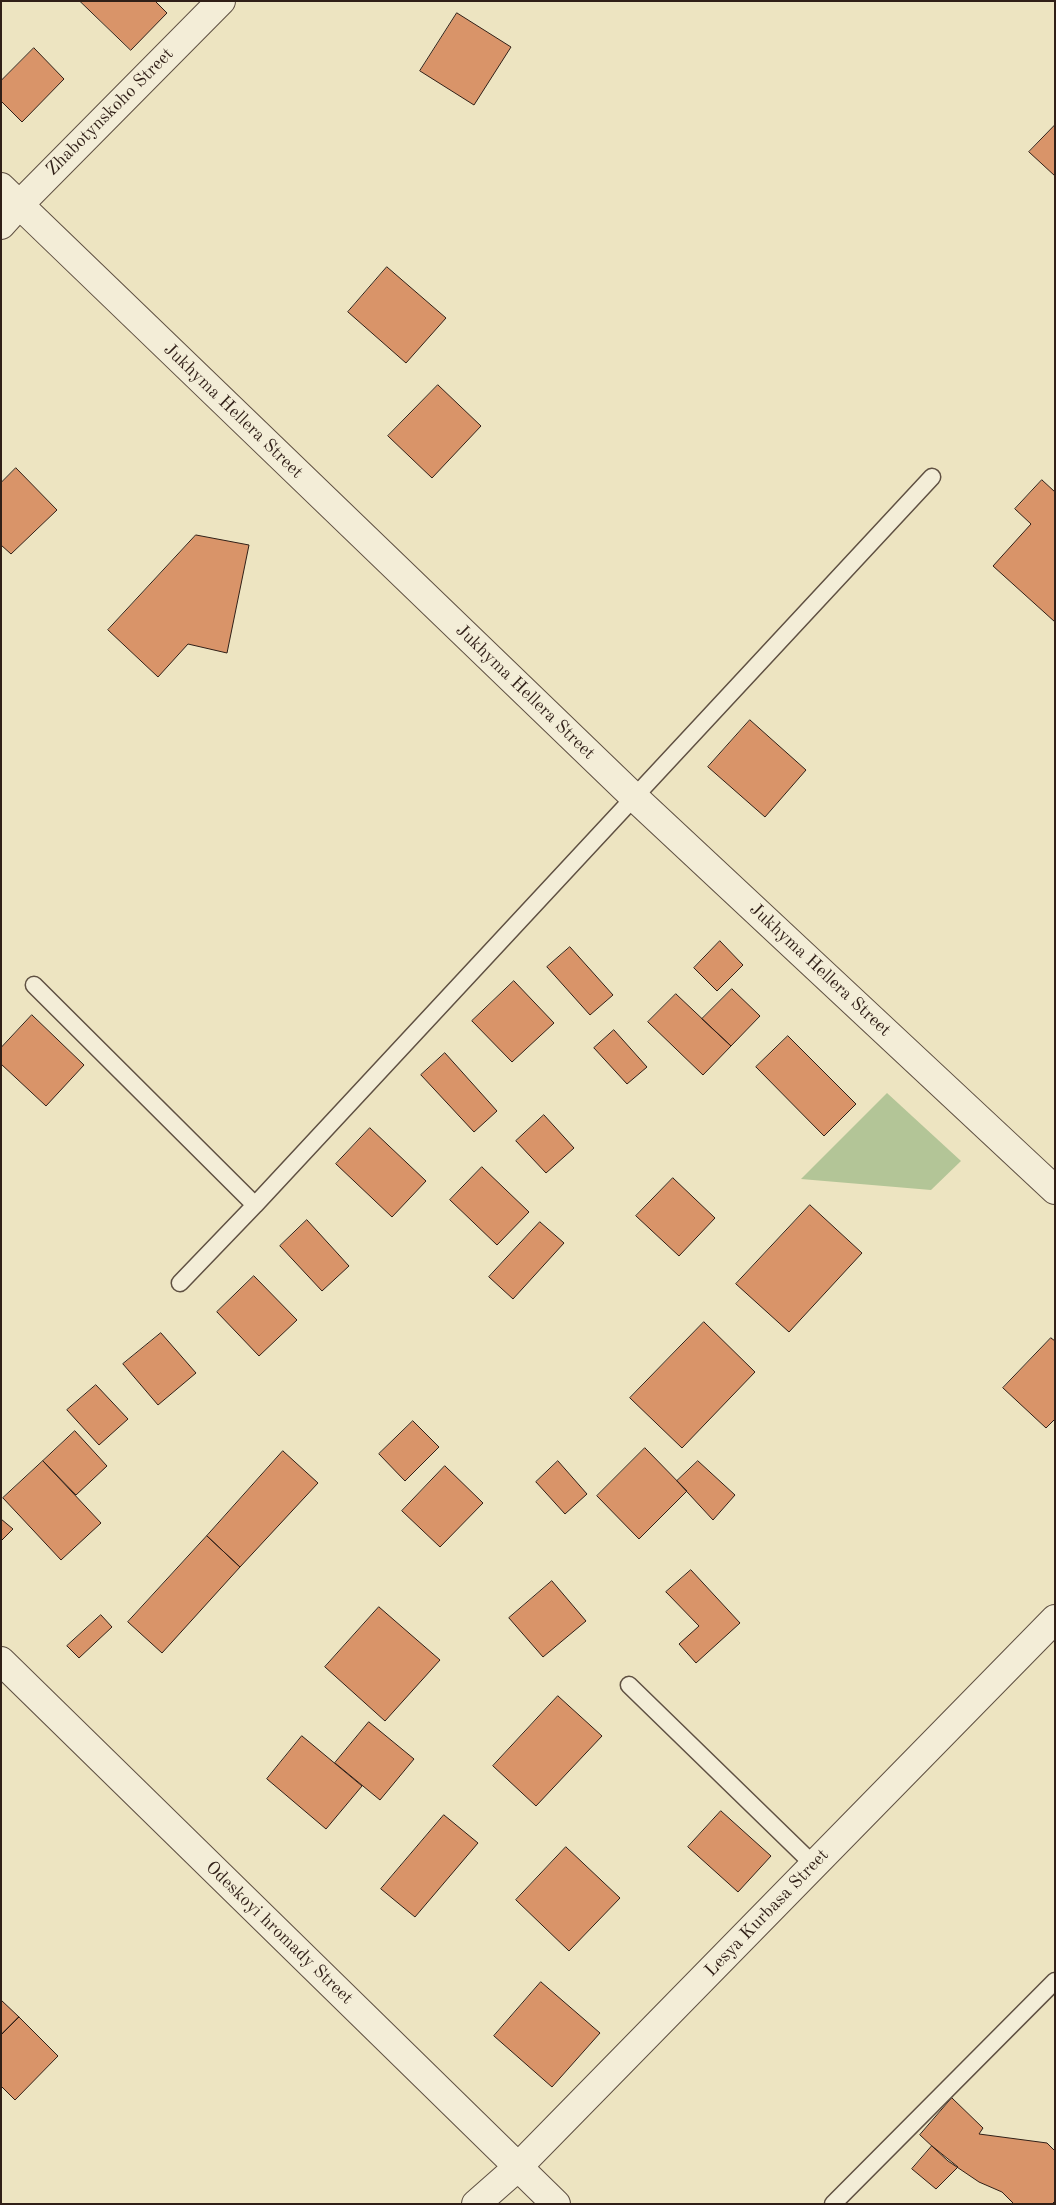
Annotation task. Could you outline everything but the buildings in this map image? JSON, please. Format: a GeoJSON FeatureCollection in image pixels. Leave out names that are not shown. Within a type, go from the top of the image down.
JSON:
{"type":"FeatureCollection","features":[{"type":"Feature","properties":{"kind":"street","name":"Zhabotynskoho Street"},"geometry":{"type":"LineString","coordinates":[[7,206],[221,1]]}},
{"type":"Feature","properties":{"kind":"street","name":"Jukhyma Hellera Street"},"geometry":{"type":"LineString","coordinates":[[7,206],[1055,1190]]}},
{"type":"Feature","properties":{"kind":"street","name":"Lesya Kurbasa Street"},"geometry":{"type":"LineString","coordinates":[[476,2204],[518,2167],[1055,1619]]}},
{"type":"Feature","properties":{"kind":"street","name":"Odeskoyi hromady Street"},"geometry":{"type":"LineString","coordinates":[[1,1661],[556,2204]]}},
{"type":"Feature","properties":{"kind":"lane"},"geometry":{"type":"LineString","coordinates":[[180,1283],[255,1205],[932,477]]}},
{"type":"Feature","properties":{"kind":"lane"},"geometry":{"type":"LineString","coordinates":[[34,985],[255,1205]]}},
{"type":"Feature","properties":{"kind":"lane"},"geometry":{"type":"LineString","coordinates":[[629,1685],[814,1865]]}},
{"type":"Feature","properties":{"kind":"lane"},"geometry":{"type":"LineString","coordinates":[[833,2204],[1055,1981]]}},
{"type":"Feature","properties":{"kind":"green space"},"geometry":{"type":"Polygon","coordinates":[[[887,1093],[961,1161],[931,1190],[801,1179],[887,1093]]]}}]}
